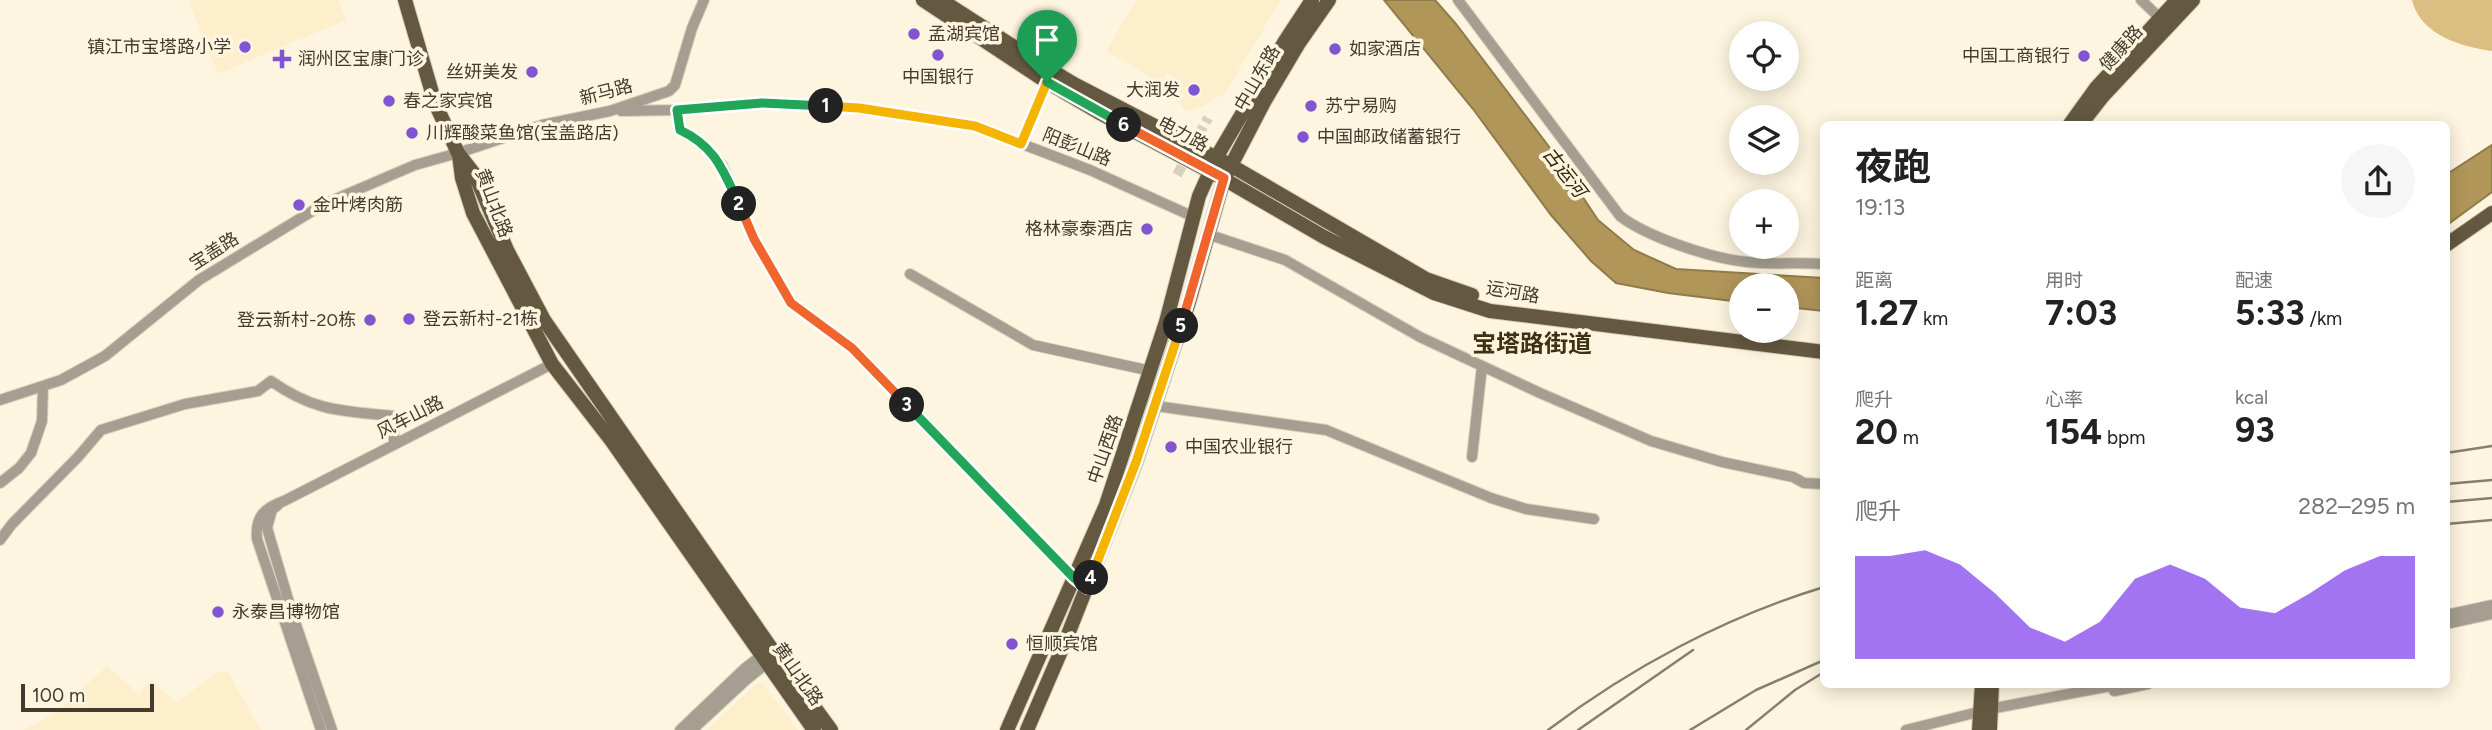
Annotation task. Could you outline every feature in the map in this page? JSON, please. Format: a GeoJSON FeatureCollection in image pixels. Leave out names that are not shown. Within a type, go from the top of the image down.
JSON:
{"type":"FeatureCollection","features":[{"type":"Feature","properties":{"kind":"main road"},"geometry":{"type":"LineString","coordinates":[[405,0],[435,103],[458,153]]}},
{"type":"Feature","properties":{"kind":"main road","name":"电力路"},"geometry":{"type":"LineString","coordinates":[[923,0],[1047,82],[1213,164]]}},
{"type":"Feature","properties":{"kind":"main road","name":"电力路"},"geometry":{"type":"LineString","coordinates":[[941,0],[1042,65],[1213,164]]}},
{"type":"Feature","properties":{"kind":"main road","name":"中山东路"},"geometry":{"type":"LineString","coordinates":[[1213,164],[1312,0]]}},
{"type":"Feature","properties":{"kind":"main road","name":"中山东路"},"geometry":{"type":"LineString","coordinates":[[1227,172],[1297,47],[1329,0]]}},
{"type":"Feature","properties":{"kind":"main road","name":"健康路"},"geometry":{"type":"LineString","coordinates":[[2083,121],[2178,0]]}},
{"type":"Feature","properties":{"kind":"main road","name":"健康路"},"geometry":{"type":"LineString","coordinates":[[2072,121],[2096,89],[2163,22],[2193,0]]}},
{"type":"Feature","properties":{"kind":"main road","name":"黄山北路"},"geometry":{"type":"LineString","coordinates":[[458,153],[462,178],[473,213],[552,364],[769,656],[831,730]]}},
{"type":"Feature","properties":{"kind":"main road","name":"黄山北路"},"geometry":{"type":"LineString","coordinates":[[458,153],[475,175],[507,250],[544,320],[769,656],[814,730]]}},
{"type":"Feature","properties":{"kind":"main road"},"geometry":{"type":"LineString","coordinates":[[1213,164],[1227,172]]}},
{"type":"Feature","properties":{"kind":"main road","name":"中山西路"},"geometry":{"type":"LineString","coordinates":[[1007,730],[1106,505],[1151,370],[1194,217],[1213,164]]}},
{"type":"Feature","properties":{"kind":"main road","name":"中山西路"},"geometry":{"type":"LineString","coordinates":[[1027,730],[1087,588],[1156,406],[1227,172]]}},
{"type":"Feature","properties":{"kind":"main road","name":"运河路"},"geometry":{"type":"LineString","coordinates":[[1227,172],[1426,279],[1496,303],[1820,344]]}},
{"type":"Feature","properties":{"kind":"main road","name":"运河路"},"geometry":{"type":"LineString","coordinates":[[1227,172],[1324,237],[1434,293],[1490,311],[1820,352]]}},
{"type":"Feature","properties":{"kind":"main road"},"geometry":{"type":"LineString","coordinates":[[2450,242],[2492,213]]}},
{"type":"Feature","properties":{"kind":"main road"},"geometry":{"type":"LineString","coordinates":[[2450,251],[2492,223]]}},
{"type":"Feature","properties":{"kind":"main road"},"geometry":{"type":"LineString","coordinates":[[1982,688],[1985,719]]}},
{"type":"Feature","properties":{"kind":"main road"},"geometry":{"type":"LineString","coordinates":[[1985,719],[1991,688]]}},
{"type":"Feature","properties":{"kind":"street","name":"新马路"},"geometry":{"type":"LineString","coordinates":[[458,153],[542,125],[610,111],[670,91],[675,85],[692,28],[704,0]]}},
{"type":"Feature","properties":{"kind":"street"},"geometry":{"type":"LineString","coordinates":[[1458,0],[1620,216],[1635,228],[1687,248],[1746,262],[1820,264]]}},
{"type":"Feature","properties":{"kind":"street"},"geometry":{"type":"LineString","coordinates":[[2141,0],[2163,22]]}},
{"type":"Feature","properties":{"kind":"street"},"geometry":{"type":"LineString","coordinates":[[1021,144],[1047,82]]}},
{"type":"Feature","properties":{"kind":"street","name":"阳彭山路"},"geometry":{"type":"LineString","coordinates":[[610,111],[677,110],[762,103],[846,107],[975,126],[1090,170],[1194,217]]}},
{"type":"Feature","properties":{"kind":"street"},"geometry":{"type":"LineString","coordinates":[[677,110],[680,130],[695,138],[722,165],[754,239],[791,303],[852,348],[1074,578],[1087,588]]}},
{"type":"Feature","properties":{"kind":"street","name":"宝盖路"},"geometry":{"type":"LineString","coordinates":[[0,400],[61,380],[104,356],[199,280],[324,204],[415,165],[458,153]]}},
{"type":"Feature","properties":{"kind":"street"},"geometry":{"type":"LineString","coordinates":[[1207,234],[1286,260],[1420,337],[1651,440],[1722,462],[1793,477],[1804,483],[1820,484]]}},
{"type":"Feature","properties":{"kind":"street"},"geometry":{"type":"LineString","coordinates":[[910,274],[1033,345],[1151,370]]}},
{"type":"Feature","properties":{"kind":"street","name":"风车山路"},"geometry":{"type":"LineString","coordinates":[[321,730],[257,539],[257,520],[262,512],[269,506],[284,501],[552,364]]}},
{"type":"Feature","properties":{"kind":"street"},"geometry":{"type":"LineString","coordinates":[[1472,457],[1482,366]]}},
{"type":"Feature","properties":{"kind":"street"},"geometry":{"type":"LineString","coordinates":[[0,540],[101,430],[185,404],[258,391],[271,381],[299,399],[326,409],[394,415],[394,445]]}},
{"type":"Feature","properties":{"kind":"street"},"geometry":{"type":"LineString","coordinates":[[0,483],[32,453],[42,421],[43,386]]}},
{"type":"Feature","properties":{"kind":"street"},"geometry":{"type":"LineString","coordinates":[[1156,406],[1326,430],[1491,498],[1526,509],[1594,519]]}},
{"type":"Feature","properties":{"kind":"street"},"geometry":{"type":"LineString","coordinates":[[284,501],[272,510],[267,528],[293,616],[332,730]]}},
{"type":"Feature","properties":{"kind":"street"},"geometry":{"type":"LineString","coordinates":[[2450,614],[2492,605]]}},
{"type":"Feature","properties":{"kind":"street"},"geometry":{"type":"LineString","coordinates":[[2450,623],[2492,614]]}},
{"type":"Feature","properties":{"kind":"street"},"geometry":{"type":"LineString","coordinates":[[680,730],[744,669],[769,656]]}},
{"type":"Feature","properties":{"kind":"street"},"geometry":{"type":"LineString","coordinates":[[692,730],[769,656]]}},
{"type":"Feature","properties":{"kind":"street"},"geometry":{"type":"LineString","coordinates":[[1906,730],[1985,719],[2105,688]]}},
{"type":"Feature","properties":{"kind":"street"},"geometry":{"type":"LineString","coordinates":[[1933,730],[2129,688]]}},
{"type":"Feature","properties":{"kind":"shaded area","name":"镇江市宝塔路小学"},"geometry":{"type":"Polygon","coordinates":[[[188,0],[338,0],[346,20],[218,74],[188,0]]]}},
{"type":"Feature","properties":{"kind":"shaded area"},"geometry":{"type":"Polygon","coordinates":[[[1136,0],[1281,0],[1223,96],[1213,98],[1206,105],[1190,111],[1183,108],[1177,97],[1181,82],[1167,74],[1161,83],[1106,51],[1136,0]]]}},
{"type":"Feature","properties":{"kind":"shaded area"},"geometry":{"type":"Polygon","coordinates":[[[2412,0],[2492,0],[2492,51],[2456,42],[2433,30],[2417,12],[2412,0]]]}},
{"type":"Feature","properties":{"kind":"shaded area"},"geometry":{"type":"Polygon","coordinates":[[[107,666],[139,694],[151,681],[176,702],[219,672],[227,671],[261,730],[23,730],[54,714],[107,666]]]}},
{"type":"Feature","properties":{"kind":"shaded area"},"geometry":{"type":"Polygon","coordinates":[[[762,682],[798,730],[707,730],[755,685],[762,682]]]}},
{"type":"Feature","properties":{"kind":"water","name":"古运河"},"geometry":{"type":"Polygon","coordinates":[[[1384,0],[1435,0],[1553,152],[1598,220],[1634,250],[1676,269],[1741,273],[1729,273],[1729,301],[1616,283],[1591,261],[1551,215],[1473,109],[1384,0]]]}},
{"type":"Feature","properties":{"kind":"water"},"geometry":{"type":"Polygon","coordinates":[[[2492,145],[2492,192],[2450,223],[2450,172],[2492,145]]]}},
{"type":"Feature","properties":{"kind":"water"},"geometry":{"type":"Polygon","coordinates":[[[1799,277],[1820,278],[1820,311],[1799,308],[1799,277]]]}},
{"type":"Feature","properties":{"kind":"tunnel"},"geometry":{"type":"LineString","coordinates":[[1177,175],[1208,118]]}},
{"type":"Feature","properties":{"kind":"railway"},"geometry":{"type":"LineString","coordinates":[[2450,452],[2492,446]]}},
{"type":"Feature","properties":{"kind":"railway"},"geometry":{"type":"LineString","coordinates":[[2450,484],[2492,480]]}},
{"type":"Feature","properties":{"kind":"railway"},"geometry":{"type":"LineString","coordinates":[[2450,502],[2492,498]]}},
{"type":"Feature","properties":{"kind":"railway"},"geometry":{"type":"LineString","coordinates":[[2450,524],[2492,520]]}},
{"type":"Feature","properties":{"kind":"railway"},"geometry":{"type":"LineString","coordinates":[[1548,730],[1579,707],[1680,646],[1751,613],[1820,588]]}},
{"type":"Feature","properties":{"kind":"railway"},"geometry":{"type":"LineString","coordinates":[[1578,730],[1693,650]]}},
{"type":"Feature","properties":{"kind":"railway"},"geometry":{"type":"LineString","coordinates":[[1690,730],[1756,690],[1820,662]]}},
{"type":"Feature","properties":{"kind":"railway"},"geometry":{"type":"LineString","coordinates":[[1746,730],[1795,690],[1820,674]]}},
{"type":"Feature","properties":{"kind":"place","name":"孟湖宾馆"},"geometry":{"type":"Point","coordinates":[914,34]}},
{"type":"Feature","properties":{"kind":"place","name":"镇江市宝塔路小学"},"geometry":{"type":"Point","coordinates":[245,47]}},
{"type":"Feature","properties":{"kind":"place","name":"如家酒店"},"geometry":{"type":"Point","coordinates":[1335,49]}},
{"type":"Feature","properties":{"kind":"place","name":"中国银行"},"geometry":{"type":"Point","coordinates":[938,55]}},
{"type":"Feature","properties":{"kind":"place","name":"中国工商银行"},"geometry":{"type":"Point","coordinates":[2084,56]}},
{"type":"Feature","properties":{"kind":"place","name":"润州区宝康门诊"},"geometry":{"type":"Point","coordinates":[282,59]}},
{"type":"Feature","properties":{"kind":"place","name":"丝妍美发"},"geometry":{"type":"Point","coordinates":[532,72]}},
{"type":"Feature","properties":{"kind":"place","name":"大润发"},"geometry":{"type":"Point","coordinates":[1194,90]}},
{"type":"Feature","properties":{"kind":"place","name":"春之家宾馆"},"geometry":{"type":"Point","coordinates":[389,101]}},
{"type":"Feature","properties":{"kind":"place","name":"苏宁易购"},"geometry":{"type":"Point","coordinates":[1311,106]}},
{"type":"Feature","properties":{"kind":"place","name":"川辉酸菜鱼馆(宝盖路店)"},"geometry":{"type":"Point","coordinates":[412,133]}},
{"type":"Feature","properties":{"kind":"place","name":"中国邮政储蓄银行"},"geometry":{"type":"Point","coordinates":[1303,137]}},
{"type":"Feature","properties":{"kind":"place","name":"金叶烤肉筋"},"geometry":{"type":"Point","coordinates":[299,205]}},
{"type":"Feature","properties":{"kind":"place","name":"格林豪泰酒店"},"geometry":{"type":"Point","coordinates":[1147,229]}},
{"type":"Feature","properties":{"kind":"place","name":"登云新村-21栋"},"geometry":{"type":"Point","coordinates":[409,319]}},
{"type":"Feature","properties":{"kind":"place","name":"登云新村-20栋"},"geometry":{"type":"Point","coordinates":[370,320]}},
{"type":"Feature","properties":{"kind":"place","name":"中国农业银行"},"geometry":{"type":"Point","coordinates":[1171,447]}},
{"type":"Feature","properties":{"kind":"place","name":"永泰昌博物馆"},"geometry":{"type":"Point","coordinates":[218,612]}},
{"type":"Feature","properties":{"kind":"place","name":"恒顺宾馆"},"geometry":{"type":"Point","coordinates":[1012,644]}},
{"type":"Feature","properties":{"kind":"district","name":"宝塔路街道"},"geometry":{"type":"Point","coordinates":[1532,344]}},
{"type":"Feature","properties":{"kind":"route"},"geometry":{"type":"LineString","coordinates":[[1047,82],[1224,178],[1156,406],[1087,588],[1074,578],[852,348],[791,303],[754,239],[722,165],[695,138],[680,130],[677,110],[762,103],[846,107],[975,126],[1021,144],[1047,82]]}}]}
